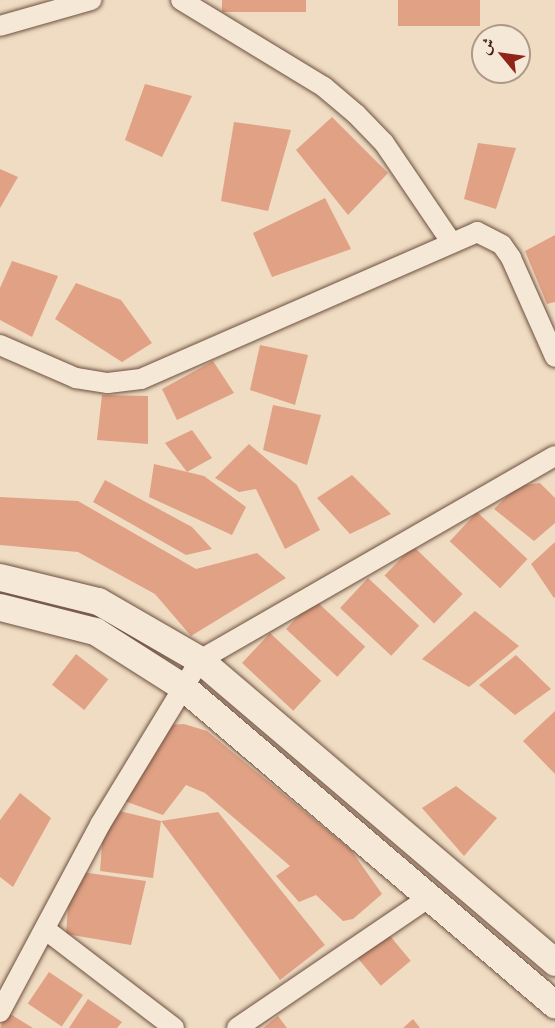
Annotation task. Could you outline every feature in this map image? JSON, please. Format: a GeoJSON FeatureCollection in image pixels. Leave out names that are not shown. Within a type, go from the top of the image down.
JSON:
{"type":"FeatureCollection","features":[{"type":"Feature","properties":{"kind":"main road"},"geometry":{"type":"LineString","coordinates":[[0,577],[98,601],[200,660],[555,962]]}},
{"type":"Feature","properties":{"kind":"main road"},"geometry":{"type":"LineString","coordinates":[[0,608],[95,631],[183,687],[310,791],[427,899],[555,1005]]}},
{"type":"Feature","properties":{"kind":"street"},"geometry":{"type":"LineString","coordinates":[[0,26],[91,0]]}},
{"type":"Feature","properties":{"kind":"street"},"geometry":{"type":"LineString","coordinates":[[181,0],[324,87],[356,114],[384,143],[450,240]]}},
{"type":"Feature","properties":{"kind":"street"},"geometry":{"type":"LineString","coordinates":[[0,345],[76,378],[123,383],[202,353],[450,240],[477,232],[502,245],[555,357]]}},
{"type":"Feature","properties":{"kind":"street"},"geometry":{"type":"LineString","coordinates":[[0,1012],[102,823],[200,660],[555,456]]}},
{"type":"Feature","properties":{"kind":"street"},"geometry":{"type":"LineString","coordinates":[[237,1028],[427,899]]}},
{"type":"Feature","properties":{"kind":"street"},"geometry":{"type":"LineString","coordinates":[[46,930],[174,1028]]}},
{"type":"Feature","properties":{"kind":"building"},"geometry":{"type":"Polygon","coordinates":[[[222,0],[306,0],[306,12],[222,12],[222,0]]]}},
{"type":"Feature","properties":{"kind":"building"},"geometry":{"type":"Polygon","coordinates":[[[398,0],[480,0],[480,24],[398,26],[398,0]]]}},
{"type":"Feature","properties":{"kind":"building"},"geometry":{"type":"Polygon","coordinates":[[[145,84],[192,96],[162,157],[125,140],[145,84]]]}},
{"type":"Feature","properties":{"kind":"building"},"geometry":{"type":"Polygon","coordinates":[[[332,117],[388,173],[348,215],[296,150],[332,117]]]}},
{"type":"Feature","properties":{"kind":"building"},"geometry":{"type":"Polygon","coordinates":[[[234,122],[291,130],[268,211],[221,201],[234,122]]]}},
{"type":"Feature","properties":{"kind":"building"},"geometry":{"type":"Polygon","coordinates":[[[478,143],[516,148],[496,209],[464,199],[478,143]]]}},
{"type":"Feature","properties":{"kind":"building"},"geometry":{"type":"Polygon","coordinates":[[[0,169],[18,177],[0,208],[0,169]]]}},
{"type":"Feature","properties":{"kind":"building"},"geometry":{"type":"Polygon","coordinates":[[[325,198],[351,249],[272,277],[253,233],[325,198]]]}},
{"type":"Feature","properties":{"kind":"building"},"geometry":{"type":"Polygon","coordinates":[[[555,235],[555,302],[547,304],[525,251],[555,235]]]}},
{"type":"Feature","properties":{"kind":"building"},"geometry":{"type":"Polygon","coordinates":[[[12,261],[58,276],[32,337],[0,320],[0,288],[12,261]]]}},
{"type":"Feature","properties":{"kind":"building"},"geometry":{"type":"Polygon","coordinates":[[[76,283],[121,300],[152,343],[122,362],[55,319],[76,283]]]}},
{"type":"Feature","properties":{"kind":"building"},"geometry":{"type":"Polygon","coordinates":[[[260,345],[308,355],[295,405],[250,390],[260,345]]]}},
{"type":"Feature","properties":{"kind":"building"},"geometry":{"type":"Polygon","coordinates":[[[213,361],[234,393],[177,420],[162,389],[213,361]]]}},
{"type":"Feature","properties":{"kind":"building"},"geometry":{"type":"Polygon","coordinates":[[[102,395],[148,396],[148,444],[97,440],[102,395]]]}},
{"type":"Feature","properties":{"kind":"building"},"geometry":{"type":"Polygon","coordinates":[[[273,405],[321,415],[307,465],[263,450],[273,405]]]}},
{"type":"Feature","properties":{"kind":"building"},"geometry":{"type":"Polygon","coordinates":[[[192,430],[212,458],[187,472],[165,443],[192,430]]]}},
{"type":"Feature","properties":{"kind":"building"},"geometry":{"type":"Polygon","coordinates":[[[249,444],[297,485],[320,530],[285,549],[256,489],[239,492],[215,478],[249,444]]]}},
{"type":"Feature","properties":{"kind":"building"},"geometry":{"type":"Polygon","coordinates":[[[154,464],[204,476],[246,507],[232,535],[149,497],[154,464]]]}},
{"type":"Feature","properties":{"kind":"building"},"geometry":{"type":"Polygon","coordinates":[[[352,475],[391,514],[350,534],[317,498],[352,475]]]}},
{"type":"Feature","properties":{"kind":"building"},"geometry":{"type":"Polygon","coordinates":[[[105,480],[192,527],[212,549],[186,555],[93,502],[105,480]]]}},
{"type":"Feature","properties":{"kind":"building"},"geometry":{"type":"Polygon","coordinates":[[[540,483],[555,498],[555,523],[534,541],[494,509],[517,486],[540,483]]]}},
{"type":"Feature","properties":{"kind":"building"},"geometry":{"type":"Polygon","coordinates":[[[0,497],[78,501],[196,569],[257,553],[286,578],[191,636],[155,594],[78,552],[0,545],[0,497]]]}},
{"type":"Feature","properties":{"kind":"building"},"geometry":{"type":"Polygon","coordinates":[[[477,512],[527,559],[500,588],[450,541],[477,512]]]}},
{"type":"Feature","properties":{"kind":"building"},"geometry":{"type":"Polygon","coordinates":[[[555,542],[555,597],[554,598],[531,564],[555,542]]]}},
{"type":"Feature","properties":{"kind":"building"},"geometry":{"type":"Polygon","coordinates":[[[413,546],[463,594],[434,623],[385,575],[413,546]]]}},
{"type":"Feature","properties":{"kind":"building"},"geometry":{"type":"Polygon","coordinates":[[[368,578],[419,626],[391,656],[340,608],[368,578]]]}},
{"type":"Feature","properties":{"kind":"building"},"geometry":{"type":"Polygon","coordinates":[[[314,599],[365,647],[337,677],[286,629],[314,599]]]}},
{"type":"Feature","properties":{"kind":"building"},"geometry":{"type":"Polygon","coordinates":[[[475,611],[519,646],[469,687],[422,659],[475,611]]]}},
{"type":"Feature","properties":{"kind":"building"},"geometry":{"type":"Polygon","coordinates":[[[270,633],[321,681],[293,711],[242,663],[270,633]]]}},
{"type":"Feature","properties":{"kind":"building"},"geometry":{"type":"Polygon","coordinates":[[[76,654],[108,679],[84,710],[52,685],[76,654]]]}},
{"type":"Feature","properties":{"kind":"building"},"geometry":{"type":"Polygon","coordinates":[[[516,655],[551,689],[515,715],[479,685],[516,655]]]}},
{"type":"Feature","properties":{"kind":"building"},"geometry":{"type":"Polygon","coordinates":[[[555,711],[555,774],[523,741],[555,711]]]}},
{"type":"Feature","properties":{"kind":"building"},"geometry":{"type":"Polygon","coordinates":[[[184,724],[207,731],[351,850],[382,894],[353,919],[343,921],[316,895],[299,902],[276,876],[290,866],[205,793],[186,785],[163,815],[122,800],[166,725],[184,724]]]}},
{"type":"Feature","properties":{"kind":"building"},"geometry":{"type":"Polygon","coordinates":[[[456,786],[497,818],[464,856],[422,808],[456,786]]]}},
{"type":"Feature","properties":{"kind":"building"},"geometry":{"type":"Polygon","coordinates":[[[20,793],[51,818],[13,887],[0,877],[0,820],[20,793]]]}},
{"type":"Feature","properties":{"kind":"building"},"geometry":{"type":"Polygon","coordinates":[[[115,810],[161,821],[153,878],[100,871],[103,832],[115,810]]]}},
{"type":"Feature","properties":{"kind":"building"},"geometry":{"type":"Polygon","coordinates":[[[218,812],[325,945],[280,980],[161,821],[218,812]]]}},
{"type":"Feature","properties":{"kind":"building"},"geometry":{"type":"Polygon","coordinates":[[[81,872],[146,881],[131,945],[66,934],[69,895],[81,872]]]}},
{"type":"Feature","properties":{"kind":"building"},"geometry":{"type":"Polygon","coordinates":[[[385,930],[411,961],[381,986],[355,955],[385,930]]]}},
{"type":"Feature","properties":{"kind":"building"},"geometry":{"type":"Polygon","coordinates":[[[49,972],[83,995],[62,1026],[28,1004],[49,972]]]}},
{"type":"Feature","properties":{"kind":"building"},"geometry":{"type":"Polygon","coordinates":[[[88,999],[122,1022],[117,1028],[69,1028],[88,999]]]}},
{"type":"Feature","properties":{"kind":"building"},"geometry":{"type":"Polygon","coordinates":[[[7,1012],[33,1028],[0,1028],[7,1012]]]}},
{"type":"Feature","properties":{"kind":"building"},"geometry":{"type":"Polygon","coordinates":[[[278,1016],[287,1028],[263,1028],[278,1016]]]}},
{"type":"Feature","properties":{"kind":"building"},"geometry":{"type":"Polygon","coordinates":[[[413,1019],[420,1028],[403,1028],[413,1019]]]}}]}
